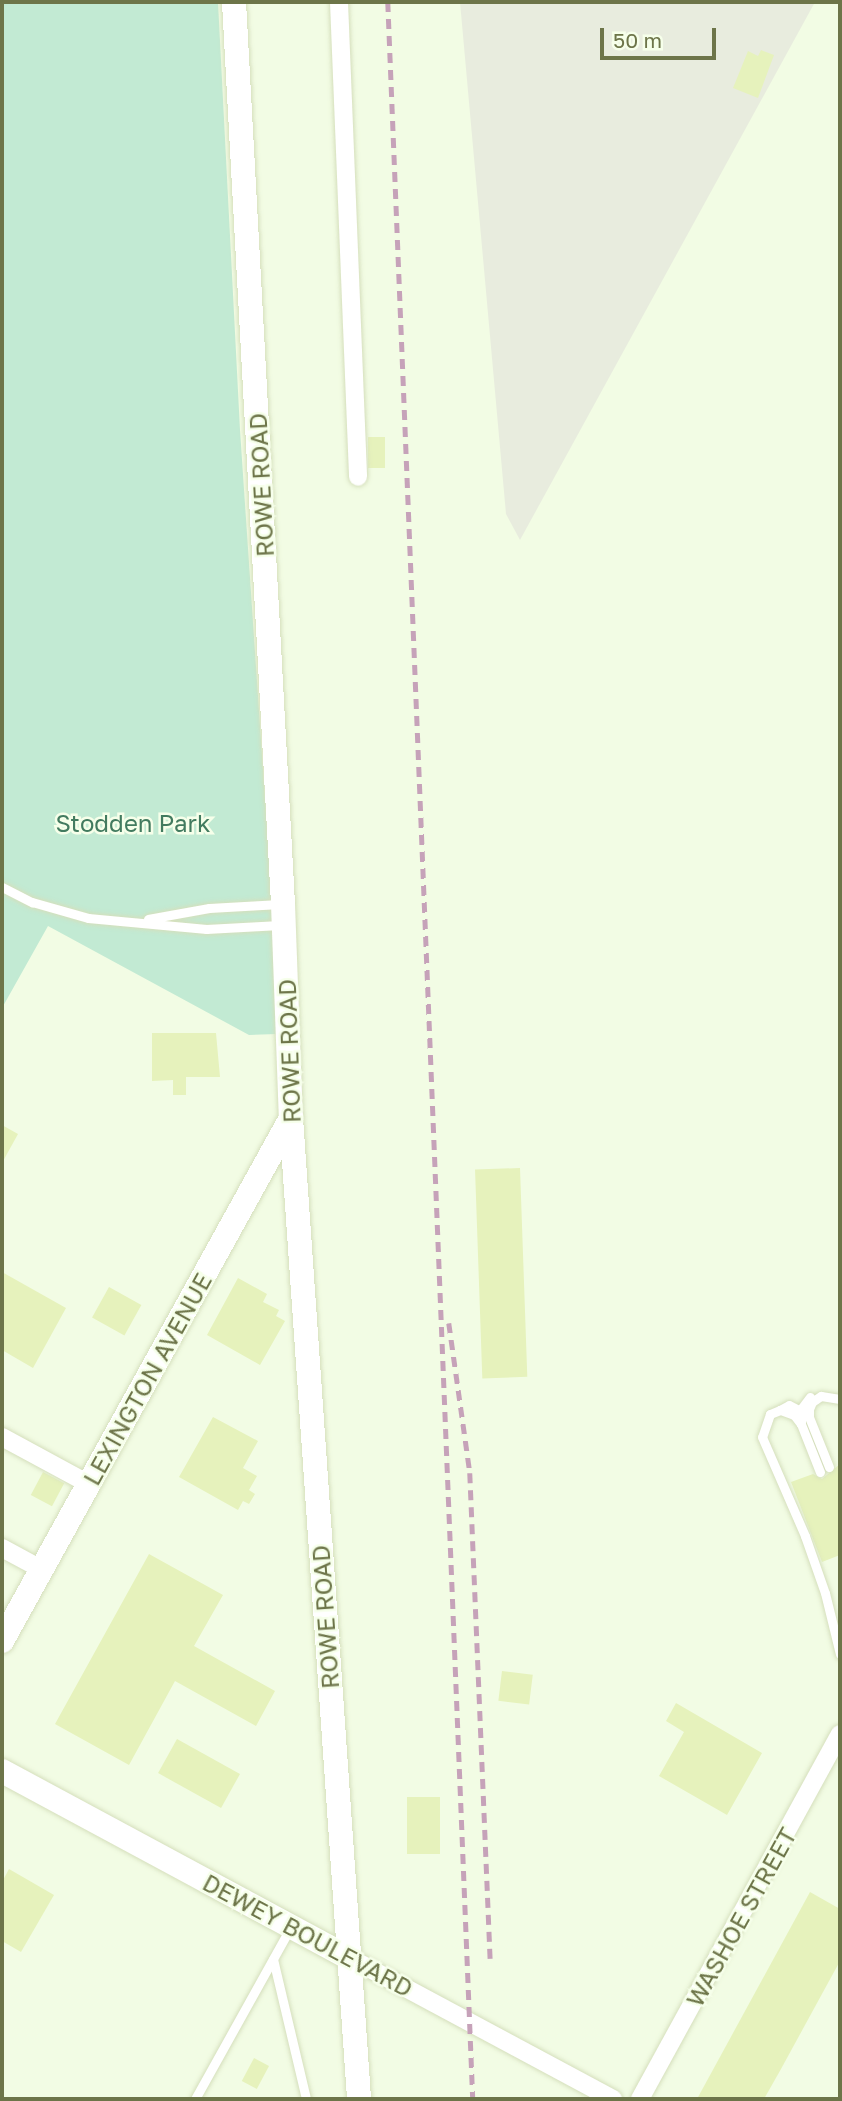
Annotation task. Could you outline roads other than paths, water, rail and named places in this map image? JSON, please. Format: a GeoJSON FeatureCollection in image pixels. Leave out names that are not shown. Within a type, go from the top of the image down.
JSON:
{"type":"FeatureCollection","features":[{"type":"Feature","properties":{"kind":"main road","name":"ROWE ROAD"},"geometry":{"type":"LineString","coordinates":[[234,2],[283,915],[291,1118],[359,2099]]}},
{"type":"Feature","properties":{"kind":"main road","name":"LEXINGTON AVENUE"},"geometry":{"type":"LineString","coordinates":[[2,1641],[291,1118]]}},
{"type":"Feature","properties":{"kind":"main road","name":"DEWEY BOULEVARD"},"geometry":{"type":"LineString","coordinates":[[2,1771],[348,1957]]}},
{"type":"Feature","properties":{"kind":"street"},"geometry":{"type":"LineString","coordinates":[[339,2],[358,477]]}},
{"type":"Feature","properties":{"kind":"street"},"geometry":{"type":"LineString","coordinates":[[2,1437],[89,1484]]}},
{"type":"Feature","properties":{"kind":"street"},"geometry":{"type":"LineString","coordinates":[[2,1548],[41,1569]]}},
{"type":"Feature","properties":{"kind":"street","name":"WASHOE STREET"},"geometry":{"type":"LineString","coordinates":[[640,2099],[840,1734]]}},
{"type":"Feature","properties":{"kind":"street","name":"DEWEY BOULEVARD"},"geometry":{"type":"LineString","coordinates":[[348,1957],[613,2099]]}},
{"type":"Feature","properties":{"kind":"lane"},"geometry":{"type":"LineString","coordinates":[[2,887],[59,911],[88,918],[206,929],[283,915]]}},
{"type":"Feature","properties":{"kind":"lane"},"geometry":{"type":"LineString","coordinates":[[139,921],[209,908],[283,915]]}},
{"type":"Feature","properties":{"kind":"lane"},"geometry":{"type":"LineString","coordinates":[[801,1409],[810,1398],[821,1396],[840,1399]]}},
{"type":"Feature","properties":{"kind":"lane"},"geometry":{"type":"LineString","coordinates":[[805,1420],[811,1402],[821,1396]]}},
{"type":"Feature","properties":{"kind":"lane"},"geometry":{"type":"LineString","coordinates":[[801,1409],[789,1405],[770,1414],[762,1437],[805,1536],[825,1593],[840,1650]]}},
{"type":"Feature","properties":{"kind":"lane"},"geometry":{"type":"LineString","coordinates":[[801,1409],[825,1469]]}},
{"type":"Feature","properties":{"kind":"lane"},"geometry":{"type":"LineString","coordinates":[[780,1410],[805,1420]]}},
{"type":"Feature","properties":{"kind":"lane"},"geometry":{"type":"LineString","coordinates":[[195,2099],[290,1927]]}},
{"type":"Feature","properties":{"kind":"lane"},"geometry":{"type":"LineString","coordinates":[[273,1959],[306,2099]]}},
{"type":"Feature","properties":{"kind":"railway"},"geometry":{"type":"LineString","coordinates":[[388,2],[473,2099]]}},
{"type":"Feature","properties":{"kind":"railway"},"geometry":{"type":"LineString","coordinates":[[449,1323],[470,1473],[491,1965]]}},
{"type":"Feature","properties":{"kind":"park label","name":"Stodden Park"},"geometry":{"type":"Point","coordinates":[133,823]}}]}
